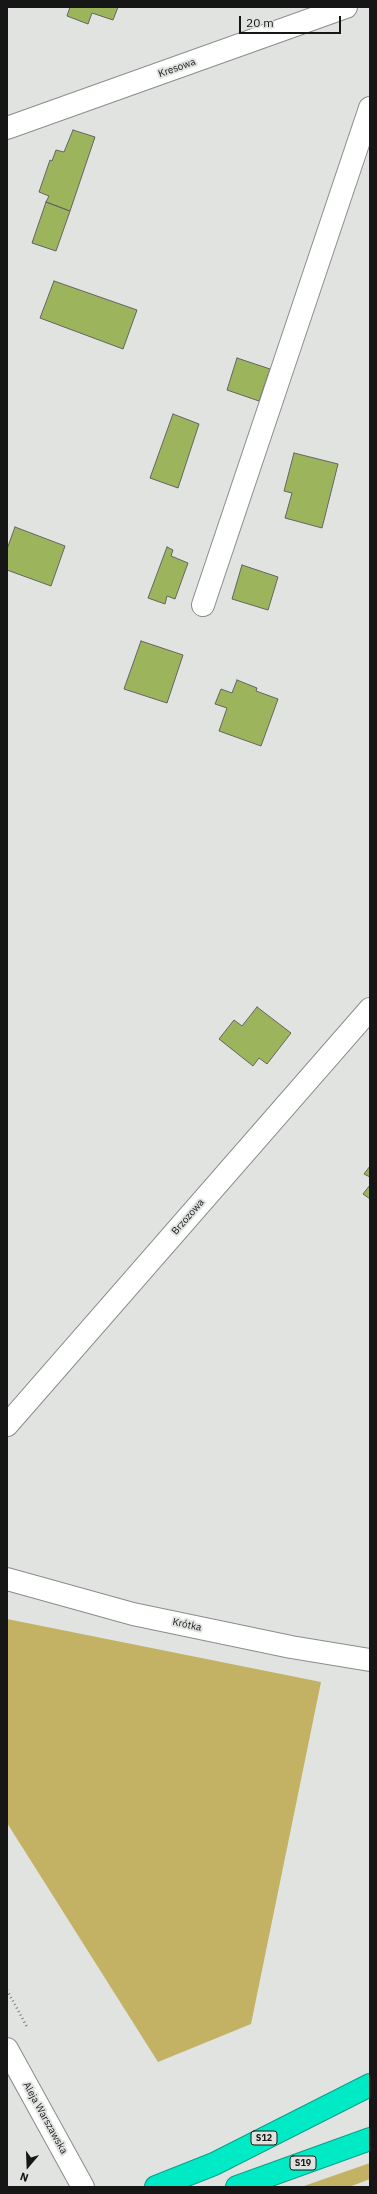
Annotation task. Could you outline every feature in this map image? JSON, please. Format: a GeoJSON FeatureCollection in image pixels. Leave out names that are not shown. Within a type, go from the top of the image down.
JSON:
{"type":"FeatureCollection","features":[{"type":"Feature","properties":{"kind":"highway","name":"S12"},"geometry":{"type":"LineString","coordinates":[[156,2187],[214,2164],[370,2086]]}},
{"type":"Feature","properties":{"kind":"highway","name":"S19"},"geometry":{"type":"LineString","coordinates":[[237,2187],[370,2139]]}},
{"type":"Feature","properties":{"kind":"street","name":"Kresowa"},"geometry":{"type":"LineString","coordinates":[[7,128],[346,7]]}},
{"type":"Feature","properties":{"kind":"street"},"geometry":{"type":"LineString","coordinates":[[203,605],[370,108]]}},
{"type":"Feature","properties":{"kind":"street","name":"Brzozowa"},"geometry":{"type":"LineString","coordinates":[[7,1425],[370,1009]]}},
{"type":"Feature","properties":{"kind":"street","name":"Krótka"},"geometry":{"type":"LineString","coordinates":[[7,1579],[133,1614],[291,1647],[370,1660]]}},
{"type":"Feature","properties":{"kind":"street","name":"Aleja Warszawska"},"geometry":{"type":"LineString","coordinates":[[7,2048],[83,2187]]}},
{"type":"Feature","properties":{"kind":"shaded area"},"geometry":{"type":"Polygon","coordinates":[[[7,1619],[321,1682],[251,2024],[158,2062],[7,1823],[7,1619]]]}},
{"type":"Feature","properties":{"kind":"shaded area"},"geometry":{"type":"Polygon","coordinates":[[[370,2163],[370,2179],[349,2187],[301,2187],[370,2163]]]}},
{"type":"Feature","properties":{"kind":"building"},"geometry":{"type":"Polygon","coordinates":[[[70,7],[118,7],[113,20],[92,13],[88,24],[67,16],[70,7]]]}},
{"type":"Feature","properties":{"kind":"building"},"geometry":{"type":"Polygon","coordinates":[[[73,130],[95,137],[70,211],[46,202],[49,196],[39,192],[50,160],[52,161],[56,150],[64,152],[73,130]]]}},
{"type":"Feature","properties":{"kind":"building"},"geometry":{"type":"Polygon","coordinates":[[[46,202],[70,211],[56,251],[32,243],[46,202]]]}},
{"type":"Feature","properties":{"kind":"building"},"geometry":{"type":"Polygon","coordinates":[[[54,281],[137,310],[123,349],[40,318],[54,281]]]}},
{"type":"Feature","properties":{"kind":"building"},"geometry":{"type":"Polygon","coordinates":[[[237,358],[270,369],[259,401],[227,390],[237,358]]]}},
{"type":"Feature","properties":{"kind":"building"},"geometry":{"type":"Polygon","coordinates":[[[173,414],[199,424],[178,488],[150,478],[173,414]]]}},
{"type":"Feature","properties":{"kind":"building"},"geometry":{"type":"Polygon","coordinates":[[[294,453],[338,464],[322,528],[285,518],[292,493],[284,491],[294,453]]]}},
{"type":"Feature","properties":{"kind":"building"},"geometry":{"type":"Polygon","coordinates":[[[15,527],[65,546],[51,586],[7,570],[7,549],[15,527]]]}},
{"type":"Feature","properties":{"kind":"building"},"geometry":{"type":"Polygon","coordinates":[[[167,547],[173,550],[171,556],[188,563],[175,599],[167,596],[165,604],[148,598],[167,547]]]}},
{"type":"Feature","properties":{"kind":"building"},"geometry":{"type":"Polygon","coordinates":[[[242,565],[278,577],[268,610],[232,599],[242,565]]]}},
{"type":"Feature","properties":{"kind":"building"},"geometry":{"type":"Polygon","coordinates":[[[141,641],[183,655],[167,703],[124,689],[141,641]]]}},
{"type":"Feature","properties":{"kind":"building"},"geometry":{"type":"Polygon","coordinates":[[[237,680],[257,688],[256,691],[278,699],[261,746],[219,731],[227,708],[215,704],[221,689],[232,693],[237,680]]]}},
{"type":"Feature","properties":{"kind":"building"},"geometry":{"type":"Polygon","coordinates":[[[257,1007],[291,1033],[267,1064],[259,1058],[253,1066],[219,1039],[234,1020],[242,1026],[257,1007]]]}},
{"type":"Feature","properties":{"kind":"building"},"geometry":{"type":"Polygon","coordinates":[[[370,1166],[370,1177],[364,1174],[370,1166]]]}},
{"type":"Feature","properties":{"kind":"building"},"geometry":{"type":"Polygon","coordinates":[[[370,1185],[370,1199],[363,1194],[370,1185]]]}}]}
